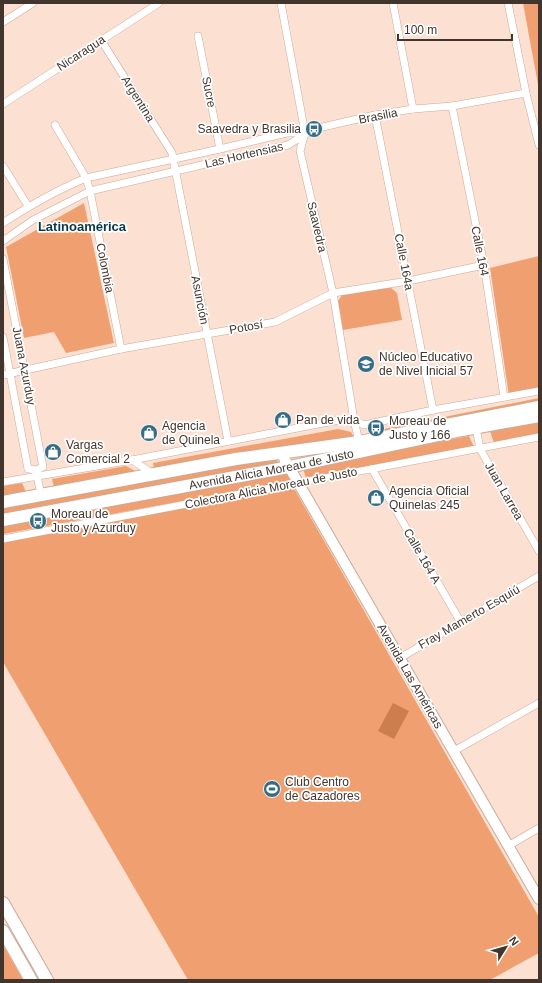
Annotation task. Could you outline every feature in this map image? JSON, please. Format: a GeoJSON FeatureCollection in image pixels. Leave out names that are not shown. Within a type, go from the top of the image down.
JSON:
{"type":"FeatureCollection","features":[{"type":"Feature","properties":{"kind":"main road","name":"Avenida Alicia Moreau de Justo"},"geometry":{"type":"LineString","coordinates":[[3,520],[289,467],[360,447],[539,407]]}},
{"type":"Feature","properties":{"kind":"main road","name":"Avenida Alicia Moreau de Justo"},"geometry":{"type":"LineString","coordinates":[[3,502],[236,459],[281,453],[360,447],[539,416]]}},
{"type":"Feature","properties":{"kind":"main road","name":"Avenida Las Américas"},"geometry":{"type":"LineString","coordinates":[[281,453],[539,899]]}},
{"type":"Feature","properties":{"kind":"main road"},"geometry":{"type":"LineString","coordinates":[[3,903],[47,980]]}},
{"type":"Feature","properties":{"kind":"main road"},"geometry":{"type":"LineString","coordinates":[[3,931],[31,980]]}},
{"type":"Feature","properties":{"kind":"street"},"geometry":{"type":"LineString","coordinates":[[3,22],[33,3]]}},
{"type":"Feature","properties":{"kind":"street","name":"Nicaragua"},"geometry":{"type":"LineString","coordinates":[[3,104],[159,3]]}},
{"type":"Feature","properties":{"kind":"street","name":"Saavedra"},"geometry":{"type":"LineString","coordinates":[[281,3],[305,133],[300,151],[333,293],[354,420],[360,447]]}},
{"type":"Feature","properties":{"kind":"street"},"geometry":{"type":"LineString","coordinates":[[393,3],[413,109]]}},
{"type":"Feature","properties":{"kind":"street"},"geometry":{"type":"LineString","coordinates":[[508,3],[526,93],[539,145]]}},
{"type":"Feature","properties":{"kind":"street","name":"Sucre"},"geometry":{"type":"LineString","coordinates":[[198,36],[220,149]]}},
{"type":"Feature","properties":{"kind":"street","name":"Argentina"},"geometry":{"type":"LineString","coordinates":[[101,40],[172,153],[173,159]]}},
{"type":"Feature","properties":{"kind":"street","name":"Brasilia"},"geometry":{"type":"LineString","coordinates":[[305,133],[314,129],[375,115],[413,109],[452,106],[526,93]]}},
{"type":"Feature","properties":{"kind":"street","name":"Calle 164"},"geometry":{"type":"LineString","coordinates":[[452,106],[484,265],[504,397]]}},
{"type":"Feature","properties":{"kind":"street","name":"Calle 164a"},"geometry":{"type":"LineString","coordinates":[[375,115],[433,410]]}},
{"type":"Feature","properties":{"kind":"street","name":"Colombia"},"geometry":{"type":"LineString","coordinates":[[55,125],[86,178],[90,191],[121,349]]}},
{"type":"Feature","properties":{"kind":"street","name":"Las Hortensias"},"geometry":{"type":"LineString","coordinates":[[28,206],[86,178],[287,133],[305,133]]}},
{"type":"Feature","properties":{"kind":"street","name":"Las Hortensias"},"geometry":{"type":"LineString","coordinates":[[3,241],[33,220],[90,191],[288,145],[305,133]]}},
{"type":"Feature","properties":{"kind":"street","name":"Asunción"},"geometry":{"type":"LineString","coordinates":[[173,159],[228,441]]}},
{"type":"Feature","properties":{"kind":"street"},"geometry":{"type":"LineString","coordinates":[[3,166],[28,206],[3,223]]}},
{"type":"Feature","properties":{"kind":"street","name":"Juana Azurduy"},"geometry":{"type":"LineString","coordinates":[[3,259],[42,467],[36,473]]}},
{"type":"Feature","properties":{"kind":"street","name":"Potosí"},"geometry":{"type":"LineString","coordinates":[[6,374],[121,349],[275,322],[333,293],[408,281],[484,265]]}},
{"type":"Feature","properties":{"kind":"street","name":"Juana Azurduy"},"geometry":{"type":"LineString","coordinates":[[3,337],[6,374],[28,469],[36,473]]}},
{"type":"Feature","properties":{"kind":"street"},"geometry":{"type":"LineString","coordinates":[[3,482],[36,473],[132,460],[339,420],[354,420],[364,424],[539,391]]}},
{"type":"Feature","properties":{"kind":"street","name":"Juan Larrea"},"geometry":{"type":"LineString","coordinates":[[476,428],[480,449],[539,551]]}},
{"type":"Feature","properties":{"kind":"street","name":"Colectora Alicia Moreau de Justo"},"geometry":{"type":"LineString","coordinates":[[3,539],[539,437]]}},
{"type":"Feature","properties":{"kind":"street"},"geometry":{"type":"LineString","coordinates":[[132,460],[153,474]]}},
{"type":"Feature","properties":{"kind":"street","name":"Calle 164 A"},"geometry":{"type":"LineString","coordinates":[[372,469],[460,621]]}},
{"type":"Feature","properties":{"kind":"street","name":"Juana Azurduy"},"geometry":{"type":"LineString","coordinates":[[36,473],[41,494]]}},
{"type":"Feature","properties":{"kind":"street","name":"Fray Mamerto Esquiú"},"geometry":{"type":"LineString","coordinates":[[400,658],[460,621],[539,576]]}},
{"type":"Feature","properties":{"kind":"street"},"geometry":{"type":"LineString","coordinates":[[454,751],[539,703]]}},
{"type":"Feature","properties":{"kind":"street"},"geometry":{"type":"LineString","coordinates":[[508,846],[539,828]]}},
{"type":"Feature","properties":{"kind":"shaded area"},"geometry":{"type":"Polygon","coordinates":[[[523,3],[539,3],[539,90],[523,3]]]}},
{"type":"Feature","properties":{"kind":"shaded area"},"geometry":{"type":"Polygon","coordinates":[[[84,203],[114,343],[66,353],[54,332],[24,338],[6,247],[84,203]]]}},
{"type":"Feature","properties":{"kind":"shaded area"},"geometry":{"type":"Polygon","coordinates":[[[539,256],[539,389],[509,396],[490,268],[539,256]]]}},
{"type":"Feature","properties":{"kind":"shaded area"},"geometry":{"type":"Polygon","coordinates":[[[390,287],[397,293],[402,320],[343,330],[338,301],[342,295],[390,287]]]}},
{"type":"Feature","properties":{"kind":"shaded area"},"geometry":{"type":"Polygon","coordinates":[[[539,398],[539,403],[375,436],[374,431],[539,398]]]}},
{"type":"Feature","properties":{"kind":"shaded area"},"geometry":{"type":"Polygon","coordinates":[[[539,421],[539,437],[495,446],[490,431],[539,421]]]}},
{"type":"Feature","properties":{"kind":"shaded area"},"geometry":{"type":"Polygon","coordinates":[[[338,429],[351,432],[355,439],[268,448],[154,469],[153,463],[338,429]]]}},
{"type":"Feature","properties":{"kind":"shaded area"},"geometry":{"type":"Polygon","coordinates":[[[469,436],[475,449],[307,482],[303,468],[469,436]]]}},
{"type":"Feature","properties":{"kind":"shaded area"},"geometry":{"type":"Polygon","coordinates":[[[276,456],[279,466],[3,515],[3,504],[276,456]]]}},
{"type":"Feature","properties":{"kind":"shaded area"},"geometry":{"type":"Polygon","coordinates":[[[126,466],[139,473],[54,487],[52,479],[126,466]]]}},
{"type":"Feature","properties":{"kind":"shaded area"},"geometry":{"type":"Polygon","coordinates":[[[286,470],[291,481],[3,534],[3,523],[286,470]]]}},
{"type":"Feature","properties":{"kind":"shaded area"},"geometry":{"type":"Polygon","coordinates":[[[22,483],[26,492],[3,496],[3,486],[22,483]]]}},
{"type":"Feature","properties":{"kind":"shaded area","name":"Club Centro de Cazadores"},"geometry":{"type":"Polygon","coordinates":[[[291,483],[539,917],[539,953],[490,980],[188,980],[3,662],[3,539],[291,483]]]}},
{"type":"Feature","properties":{"kind":"shaded area"},"geometry":{"type":"Polygon","coordinates":[[[393,703],[409,711],[394,739],[378,731],[393,703]]]}},
{"type":"Feature","properties":{"kind":"shaded area"},"geometry":{"type":"Polygon","coordinates":[[[3,945],[23,980],[3,980],[3,945]]]}},
{"type":"Feature","properties":{"kind":"place","name":"Saavedra y Brasilia"},"geometry":{"type":"Point","coordinates":[314,129]}},
{"type":"Feature","properties":{"kind":"place","name":"Núcleo Educativo de Nivel Inicial 57"},"geometry":{"type":"Point","coordinates":[366,364]}},
{"type":"Feature","properties":{"kind":"place","name":"Pan de vida"},"geometry":{"type":"Point","coordinates":[283,420]}},
{"type":"Feature","properties":{"kind":"place","name":"Moreau de Justo y 166"},"geometry":{"type":"Point","coordinates":[376,428]}},
{"type":"Feature","properties":{"kind":"place","name":"Agencia de Quinela"},"geometry":{"type":"Point","coordinates":[149,433]}},
{"type":"Feature","properties":{"kind":"place","name":"Vargas Comercial 2"},"geometry":{"type":"Point","coordinates":[53,452]}},
{"type":"Feature","properties":{"kind":"place","name":"Agencia Oficial Quinelas 245"},"geometry":{"type":"Point","coordinates":[376,498]}},
{"type":"Feature","properties":{"kind":"place","name":"Moreau de Justo y Azurduy"},"geometry":{"type":"Point","coordinates":[38,521]}},
{"type":"Feature","properties":{"kind":"place","name":"Club Centro de Cazadores"},"geometry":{"type":"Point","coordinates":[272,789]}},
{"type":"Feature","properties":{"kind":"district","name":"Latinoamérica"},"geometry":{"type":"Point","coordinates":[82,226]}}]}
